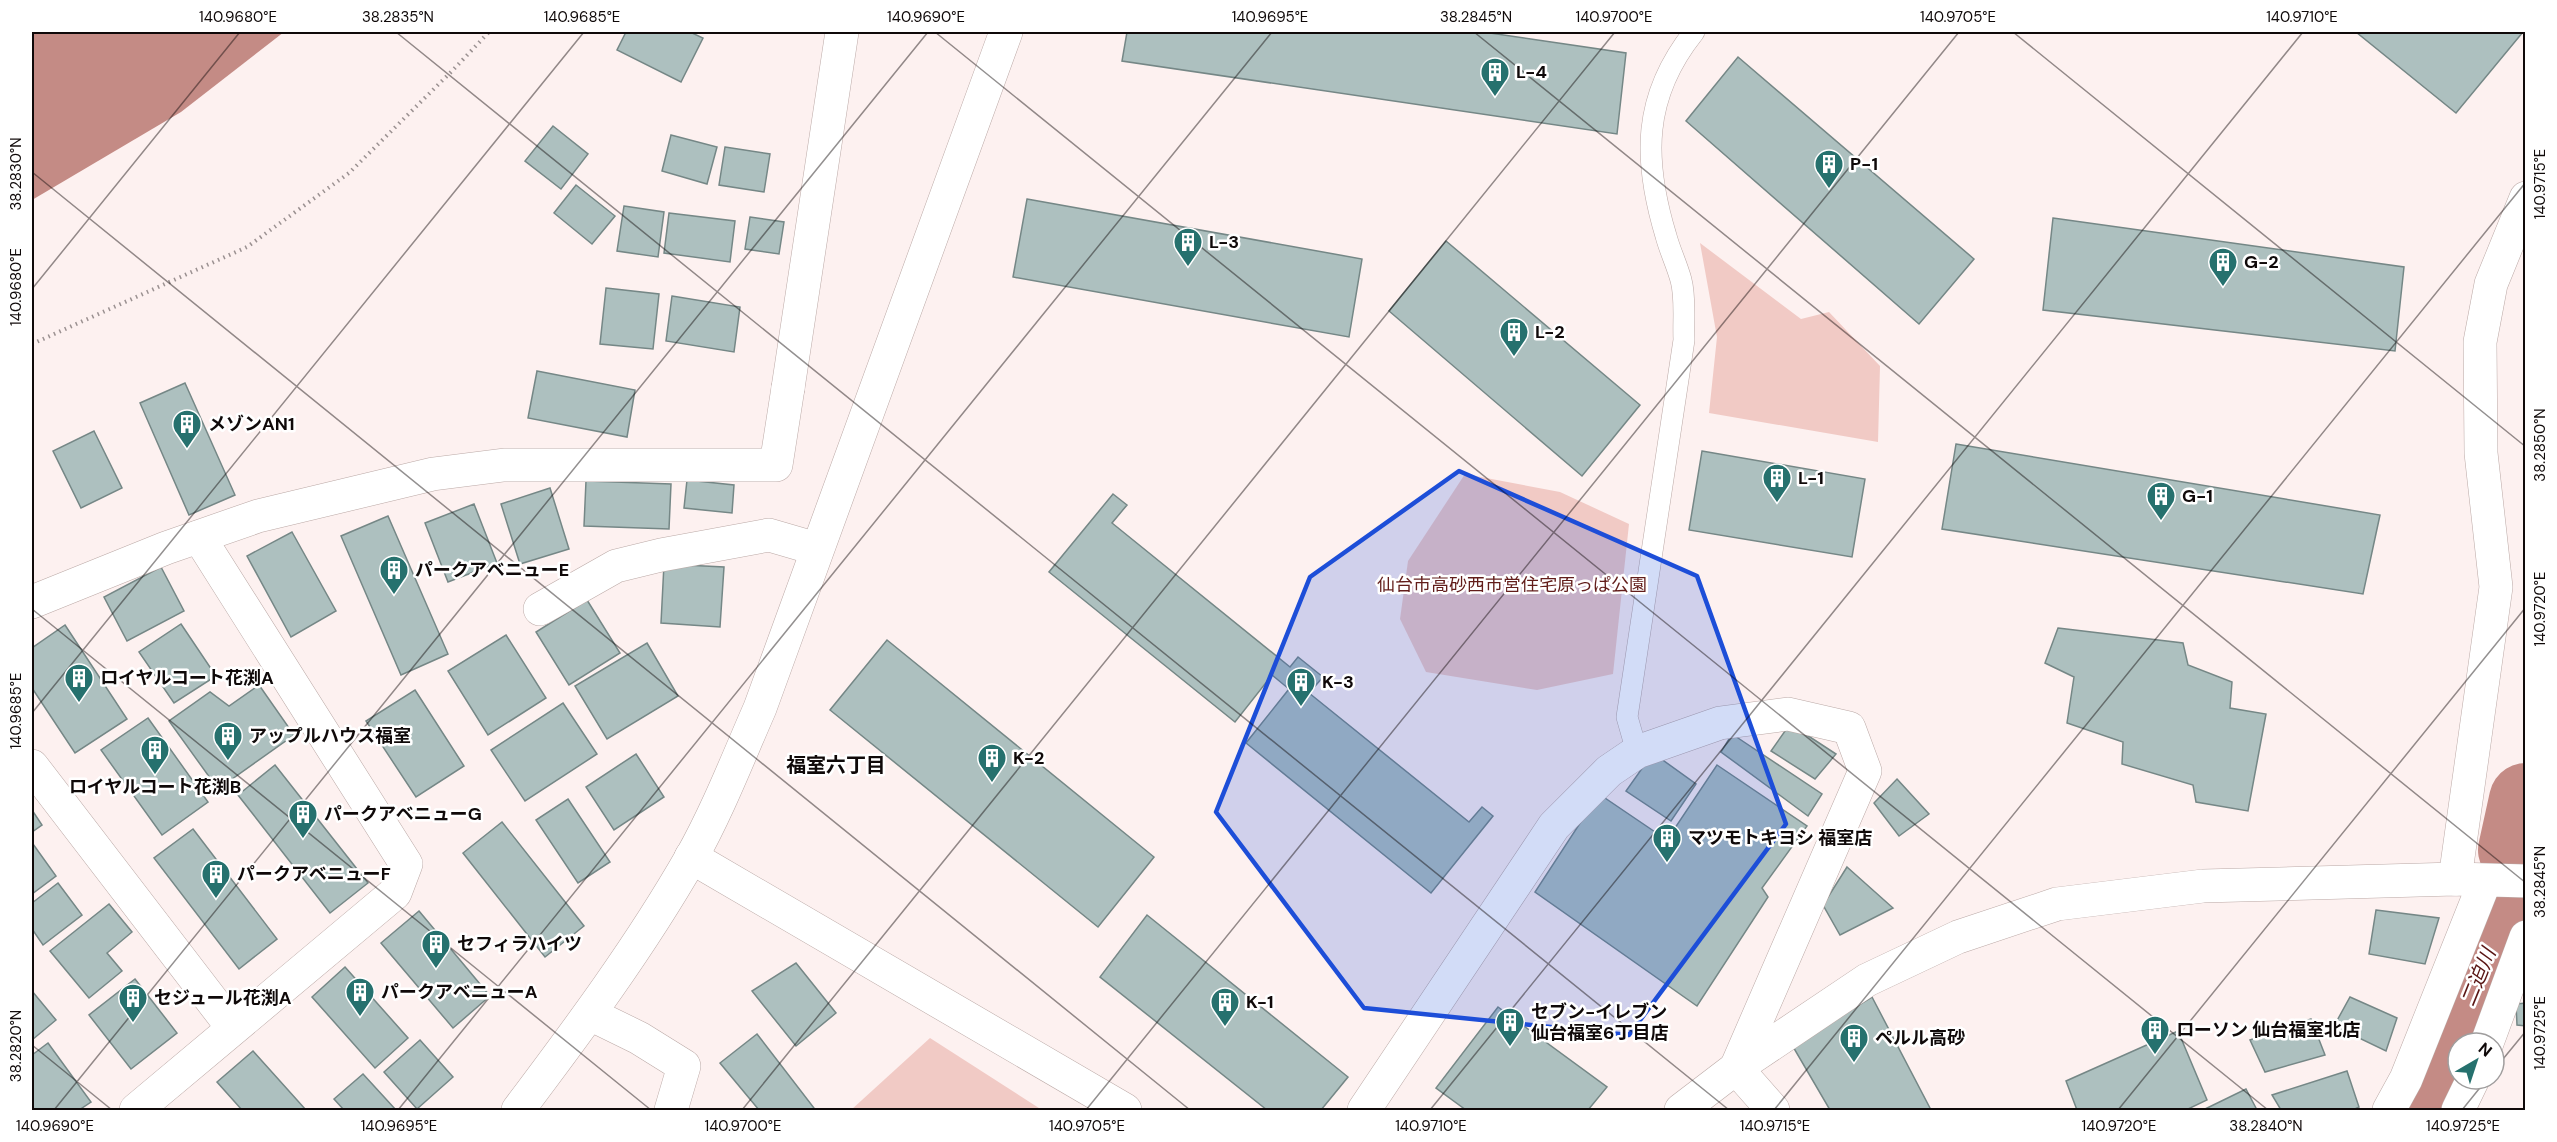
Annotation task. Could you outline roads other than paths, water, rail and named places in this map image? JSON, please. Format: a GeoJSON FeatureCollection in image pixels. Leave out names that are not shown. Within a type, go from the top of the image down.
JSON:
{"type":"FeatureCollection","features":[{"type":"Feature","properties":{"kind":"street"},"geometry":{"type":"LineString","coordinates":[[32,602],[166,548],[258,516],[433,474],[504,465],[776,465],[842,32]]}},
{"type":"Feature","properties":{"kind":"street"},"geometry":{"type":"LineString","coordinates":[[518,1110],[622,970],[691,857],[727,784],[760,708],[1006,32]]}},
{"type":"Feature","properties":{"kind":"street"},"geometry":{"type":"LineString","coordinates":[[2389,1110],[2406,1079],[2470,880],[2496,587],[2481,453],[2480,342],[2490,284],[2526,198]]}},
{"type":"Feature","properties":{"kind":"street"},"geometry":{"type":"LineString","coordinates":[[540,609],[616,566],[661,555],[769,535],[818,549]]}},
{"type":"Feature","properties":{"kind":"street"},"geometry":{"type":"LineString","coordinates":[[136,1110],[395,893],[406,864],[199,537]]}},
{"type":"Feature","properties":{"kind":"street"},"geometry":{"type":"LineString","coordinates":[[1364,1110],[1554,826],[1609,771],[1636,752],[1720,723],[1788,714],[1849,728],[1865,771],[1736,1068]]}},
{"type":"Feature","properties":{"kind":"street"},"geometry":{"type":"LineString","coordinates":[[32,766],[233,1028]]}},
{"type":"Feature","properties":{"kind":"street"},"geometry":{"type":"LineString","coordinates":[[691,857],[1125,1110]]}},
{"type":"Feature","properties":{"kind":"street"},"geometry":{"type":"LineString","coordinates":[[1681,1110],[1736,1068],[1868,980],[1958,937],[2057,904],[2203,886],[2470,880],[2526,881]]}},
{"type":"Feature","properties":{"kind":"street"},"geometry":{"type":"LineString","coordinates":[[2491,1031],[2526,937]]}},
{"type":"Feature","properties":{"kind":"street"},"geometry":{"type":"LineString","coordinates":[[590,1014],[639,1038],[684,1066],[671,1110]]}},
{"type":"Feature","properties":{"kind":"street"},"geometry":{"type":"LineString","coordinates":[[1736,1068],[1773,1110]]}},
{"type":"Feature","properties":{"kind":"street"},"geometry":{"type":"LineString","coordinates":[[2458,1110],[2467,1091]]}},
{"type":"Feature","properties":{"kind":"lane"},"geometry":{"type":"LineString","coordinates":[[1636,752],[1627,717],[1684,340],[1682,282],[1655,196],[1650,144],[1656,99],[1682,46],[1694,32]]}},
{"type":"Feature","properties":{"kind":"waterway","name":"二迫川"},"geometry":{"type":"LineString","coordinates":[[2515,850],[2526,800]]}},
{"type":"Feature","properties":{"kind":"waterway","name":"二迫川"},"geometry":{"type":"LineString","coordinates":[[2425,1110],[2505,910]]}},
{"type":"Feature","properties":{"kind":"place","name":"L-4"},"geometry":{"type":"Point","coordinates":[1495,98]}},
{"type":"Feature","properties":{"kind":"place","name":"P-1"},"geometry":{"type":"Point","coordinates":[1829,190]}},
{"type":"Feature","properties":{"kind":"place","name":"L-3"},"geometry":{"type":"Point","coordinates":[1188,268]}},
{"type":"Feature","properties":{"kind":"place","name":"G-2"},"geometry":{"type":"Point","coordinates":[2223,288]}},
{"type":"Feature","properties":{"kind":"place","name":"L-2"},"geometry":{"type":"Point","coordinates":[1514,358]}},
{"type":"Feature","properties":{"kind":"place","name":"メゾンAN1"},"geometry":{"type":"Point","coordinates":[187,450]}},
{"type":"Feature","properties":{"kind":"place","name":"L-1"},"geometry":{"type":"Point","coordinates":[1777,504]}},
{"type":"Feature","properties":{"kind":"place","name":"G-1"},"geometry":{"type":"Point","coordinates":[2161,522]}},
{"type":"Feature","properties":{"kind":"place","name":"パークアベニューE"},"geometry":{"type":"Point","coordinates":[394,596]}},
{"type":"Feature","properties":{"kind":"place","name":"ロイヤルコート花渕A"},"geometry":{"type":"Point","coordinates":[79,704]}},
{"type":"Feature","properties":{"kind":"place","name":"K-3"},"geometry":{"type":"Point","coordinates":[1301,708]}},
{"type":"Feature","properties":{"kind":"place","name":"アップルハウス福室"},"geometry":{"type":"Point","coordinates":[228,762]}},
{"type":"Feature","properties":{"kind":"place","name":"ロイヤルコート花渕B"},"geometry":{"type":"Point","coordinates":[155,776]}},
{"type":"Feature","properties":{"kind":"place","name":"K-2"},"geometry":{"type":"Point","coordinates":[992,784]}},
{"type":"Feature","properties":{"kind":"place","name":"パークアベニューG"},"geometry":{"type":"Point","coordinates":[303,840]}},
{"type":"Feature","properties":{"kind":"place","name":"マツモトキヨシ 福室店"},"geometry":{"type":"Point","coordinates":[1667,864]}},
{"type":"Feature","properties":{"kind":"place","name":"パークアベニューF"},"geometry":{"type":"Point","coordinates":[216,900]}},
{"type":"Feature","properties":{"kind":"place","name":"セフィラハイツ"},"geometry":{"type":"Point","coordinates":[436,970]}},
{"type":"Feature","properties":{"kind":"place","name":"パークアベニューA"},"geometry":{"type":"Point","coordinates":[360,1018]}},
{"type":"Feature","properties":{"kind":"place","name":"セジュール花渕A"},"geometry":{"type":"Point","coordinates":[133,1024]}},
{"type":"Feature","properties":{"kind":"place","name":"K-1"},"geometry":{"type":"Point","coordinates":[1225,1028]}},
{"type":"Feature","properties":{"kind":"place","name":"セブン-イレブン 仙台福室6丁目店"},"geometry":{"type":"Point","coordinates":[1510,1048]}},
{"type":"Feature","properties":{"kind":"place","name":"ローソン 仙台福室北店"},"geometry":{"type":"Point","coordinates":[2155,1056]}},
{"type":"Feature","properties":{"kind":"place","name":"ペルル高砂"},"geometry":{"type":"Point","coordinates":[1854,1064]}},
{"type":"Feature","properties":{"kind":"district","name":"福室六丁目"},"geometry":{"type":"Point","coordinates":[836,765]}},
{"type":"Feature","properties":{"kind":"park label","name":"仙台市高砂西市営住宅原っぱ公園"},"geometry":{"type":"Point","coordinates":[1512,585]}}]}
